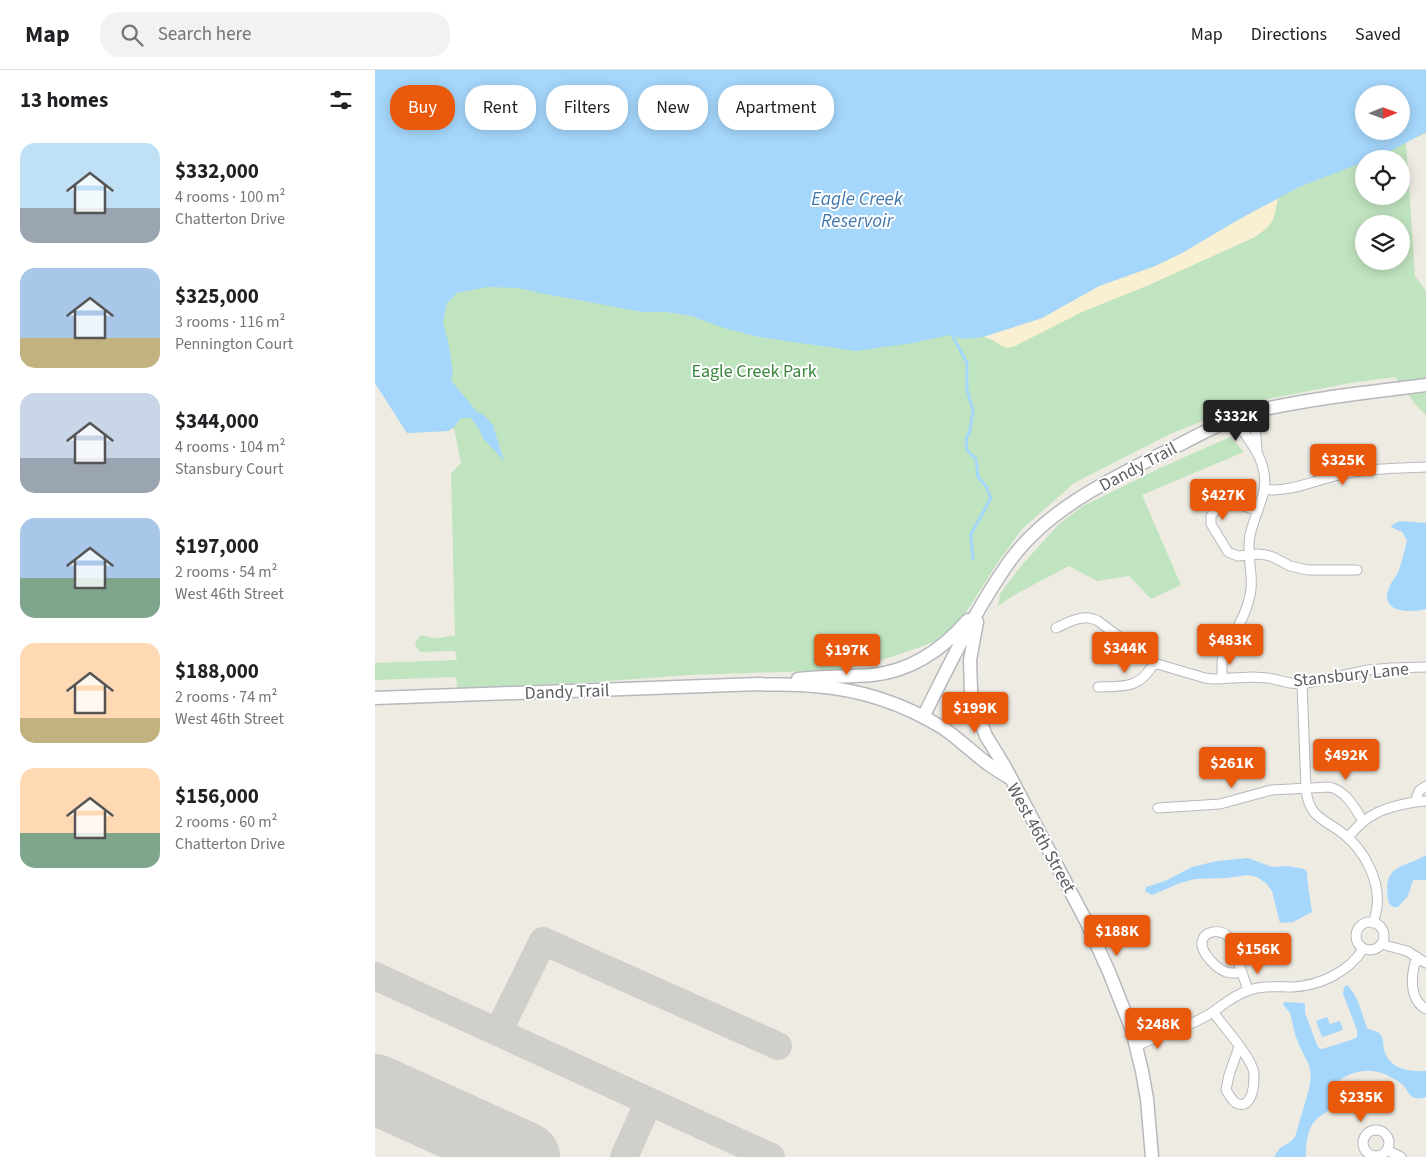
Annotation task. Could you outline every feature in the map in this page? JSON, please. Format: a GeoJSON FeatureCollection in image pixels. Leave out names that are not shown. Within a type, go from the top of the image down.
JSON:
{"type":"FeatureCollection","features":[{"type":"Feature","properties":{"kind":"street","name":"Dandy Trail"},"geometry":{"type":"LineString","coordinates":[[981,605],[1001,573],[1039,530],[1075,501],[1125,472],[1234,419],[1254,412],[1426,385]]}},
{"type":"Feature","properties":{"kind":"street"},"geometry":{"type":"LineString","coordinates":[[1254,412],[1257,451]]}},
{"type":"Feature","properties":{"kind":"street"},"geometry":{"type":"LineString","coordinates":[[1222,679],[1223,656],[1246,612],[1249,602],[1251,577],[1248,556],[1250,535],[1264,489],[1264,469],[1257,451],[1234,419]]}},
{"type":"Feature","properties":{"kind":"street"},"geometry":{"type":"LineString","coordinates":[[1264,489],[1272,491],[1283,490],[1349,472],[1426,467]]}},
{"type":"Feature","properties":{"kind":"street"},"geometry":{"type":"LineString","coordinates":[[1258,511],[1229,502],[1219,506],[1211,516],[1211,524],[1228,552],[1238,556],[1261,554],[1271,556],[1290,566],[1307,570],[1357,570]]}},
{"type":"Feature","properties":{"kind":"street"},"geometry":{"type":"LineString","coordinates":[[759,684],[820,676],[873,675],[901,669],[926,657],[944,645],[981,605]]}},
{"type":"Feature","properties":{"kind":"street"},"geometry":{"type":"LineString","coordinates":[[923,717],[981,605]]}},
{"type":"Feature","properties":{"kind":"street"},"geometry":{"type":"LineString","coordinates":[[981,605],[970,660],[971,690],[982,727],[1010,778]]}},
{"type":"Feature","properties":{"kind":"street","name":"Stansbury Lane"},"geometry":{"type":"LineString","coordinates":[[1055,628],[1080,618],[1091,618],[1098,621],[1154,663],[1199,677],[1222,679],[1257,677],[1302,684],[1368,670],[1426,667]]}},
{"type":"Feature","properties":{"kind":"street"},"geometry":{"type":"LineString","coordinates":[[1098,687],[1135,684],[1147,674],[1154,663]]}},
{"type":"Feature","properties":{"kind":"street","name":"Dandy Trail"},"geometry":{"type":"LineString","coordinates":[[375,698],[759,684]]}},
{"type":"Feature","properties":{"kind":"street","name":"West 46th Street"},"geometry":{"type":"LineString","coordinates":[[759,684],[814,686],[851,691],[893,703],[923,717],[957,738],[987,764],[1010,778],[1086,921],[1132,1030],[1147,1099],[1152,1157]]}},
{"type":"Feature","properties":{"kind":"street"},"geometry":{"type":"LineString","coordinates":[[1302,684],[1307,802],[1315,814],[1348,838],[1367,861],[1375,884],[1377,906],[1373,922]]}},
{"type":"Feature","properties":{"kind":"street"},"geometry":{"type":"LineString","coordinates":[[1415,802],[1419,791],[1426,786]]}},
{"type":"Feature","properties":{"kind":"street"},"geometry":{"type":"LineString","coordinates":[[1158,808],[1220,804],[1266,791],[1330,787],[1346,796],[1363,821]]}},
{"type":"Feature","properties":{"kind":"street"},"geometry":{"type":"LineString","coordinates":[[1348,838],[1363,821],[1376,812],[1394,806],[1426,801]]}},
{"type":"Feature","properties":{"kind":"street"},"geometry":{"type":"LineString","coordinates":[[1373,922],[1379,926],[1383,932],[1381,944],[1373,950],[1368,950],[1356,941],[1357,931],[1363,923],[1373,922]]}},
{"type":"Feature","properties":{"kind":"street"},"geometry":{"type":"LineString","coordinates":[[1242,972],[1226,972],[1213,963],[1202,945],[1203,938],[1218,931],[1227,934],[1230,938],[1242,972],[1248,990]]}},
{"type":"Feature","properties":{"kind":"street"},"geometry":{"type":"LineString","coordinates":[[1381,944],[1400,949],[1426,963]]}},
{"type":"Feature","properties":{"kind":"street"},"geometry":{"type":"LineString","coordinates":[[1136,1046],[1167,1031],[1190,1024],[1213,1012],[1237,994],[1248,990],[1271,986],[1305,986],[1318,982],[1343,969],[1358,956],[1363,948]]}},
{"type":"Feature","properties":{"kind":"street"},"geometry":{"type":"LineString","coordinates":[[1417,957],[1413,977],[1414,990],[1418,1003],[1426,1009]]}},
{"type":"Feature","properties":{"kind":"street"},"geometry":{"type":"LineString","coordinates":[[1213,1012],[1249,1060],[1254,1075],[1253,1093],[1247,1102],[1243,1104],[1237,1104],[1233,1101],[1227,1090],[1229,1074],[1239,1047]]}},
{"type":"Feature","properties":{"kind":"street"},"geometry":{"type":"LineString","coordinates":[[1132,1030],[1160,1029],[1167,1031]]}},
{"type":"Feature","properties":{"kind":"street"},"geometry":{"type":"LineString","coordinates":[[1387,1150],[1401,1157]]}},
{"type":"Feature","properties":{"kind":"green space","name":"Eagle Creek Park"},"geometry":{"type":"Polygon","coordinates":[[[375,70],[1426,70],[1426,133],[1406,142],[1407,150],[1355,150],[1355,205],[1410,205],[1410,202],[1415,276],[1426,291],[1426,415],[1415,404],[1395,377],[1350,383],[1247,403],[1168,435],[1074,483],[1022,529],[996,565],[965,614],[943,638],[926,645],[885,659],[843,670],[690,675],[580,683],[457,688],[456,677],[375,680],[375,663],[457,660],[455,651],[420,652],[415,645],[420,636],[440,638],[455,636],[451,474],[461,463],[454,428],[448,431],[407,433],[375,383],[375,70]]]}},
{"type":"Feature","properties":{"kind":"green space"},"geometry":{"type":"Polygon","coordinates":[[[1230,437],[1244,452],[1142,495],[1181,585],[1151,599],[1129,576],[1097,581],[1069,566],[1016,594],[998,606],[1000,594],[1021,566],[1058,525],[1083,506],[1158,469],[1230,437]]]}},
{"type":"Feature","properties":{"kind":"sand"},"geometry":{"type":"Polygon","coordinates":[[[1278,198],[1270,225],[1255,237],[1149,285],[1082,312],[1013,347],[1004,347],[983,337],[1042,318],[1099,286],[1155,266],[1182,253],[1278,198]]]}},
{"type":"Feature","properties":{"kind":"water","name":"Eagle Creek Reservoir"},"geometry":{"type":"Polygon","coordinates":[[[375,70],[1426,70],[1426,132],[1393,150],[1355,150],[1355,165],[1299,187],[1182,253],[1155,266],[1099,286],[1042,318],[983,337],[964,339],[949,335],[913,343],[856,351],[759,337],[724,328],[691,316],[665,312],[643,312],[518,288],[487,287],[457,293],[447,303],[443,323],[453,373],[451,380],[476,411],[485,416],[493,425],[504,461],[483,438],[471,418],[461,418],[448,431],[407,433],[375,383],[375,70]]]}},
{"type":"Feature","properties":{"kind":"water"},"geometry":{"type":"Polygon","coordinates":[[[1400,521],[1426,523],[1426,609],[1405,611],[1392,607],[1388,602],[1389,588],[1399,570],[1407,540],[1402,532],[1391,527],[1400,521]]]}},
{"type":"Feature","properties":{"kind":"water"},"geometry":{"type":"Polygon","coordinates":[[[1426,855],[1426,880],[1413,880],[1408,896],[1398,907],[1391,906],[1387,888],[1391,873],[1426,855]]]}},
{"type":"Feature","properties":{"kind":"water"},"geometry":{"type":"Polygon","coordinates":[[[1248,858],[1272,867],[1287,866],[1304,869],[1307,872],[1312,912],[1293,922],[1280,923],[1272,891],[1266,883],[1257,877],[1248,875],[1195,879],[1152,895],[1145,891],[1146,887],[1165,881],[1192,867],[1217,861],[1248,858]]]}},
{"type":"Feature","properties":{"kind":"water"},"geometry":{"type":"Polygon","coordinates":[[[1347,985],[1357,999],[1367,1028],[1381,1036],[1384,1050],[1391,1061],[1406,1070],[1426,1071],[1426,1097],[1413,1097],[1402,1084],[1390,1076],[1378,1072],[1365,1071],[1351,1074],[1338,1082],[1330,1108],[1311,1126],[1307,1141],[1306,1157],[1274,1157],[1280,1148],[1295,1137],[1309,1089],[1311,1075],[1309,1065],[1295,1034],[1290,1013],[1283,1003],[1303,1003],[1305,1005],[1305,1013],[1317,1045],[1322,1049],[1357,1037],[1357,1030],[1343,994],[1344,987],[1347,985]]]}},
{"type":"Feature","properties":{"kind":"water"},"geometry":{"type":"Polygon","coordinates":[[[1327,1017],[1330,1024],[1340,1021],[1343,1030],[1322,1037],[1316,1021],[1327,1017]]]}},
{"type":"Feature","properties":{"kind":"waterway"},"geometry":{"type":"LineString","coordinates":[[951,333],[967,363],[967,390],[973,410],[970,431],[966,439],[967,450],[976,459],[978,477],[986,486],[991,498],[971,534],[973,559]]}},
{"type":"Feature","properties":{"kind":"taxiway"},"geometry":{"type":"LineString","coordinates":[[498,1032],[543,941],[778,1046]]}},
{"type":"Feature","properties":{"kind":"taxiway"},"geometry":{"type":"LineString","coordinates":[[375,976],[771,1157]]}},
{"type":"Feature","properties":{"kind":"taxiway"},"geometry":{"type":"LineString","coordinates":[[624,1157],[646,1108]]}},
{"type":"Feature","properties":{"kind":"runway"},"geometry":{"type":"LineString","coordinates":[[375,1089],[525,1157]]}}]}
